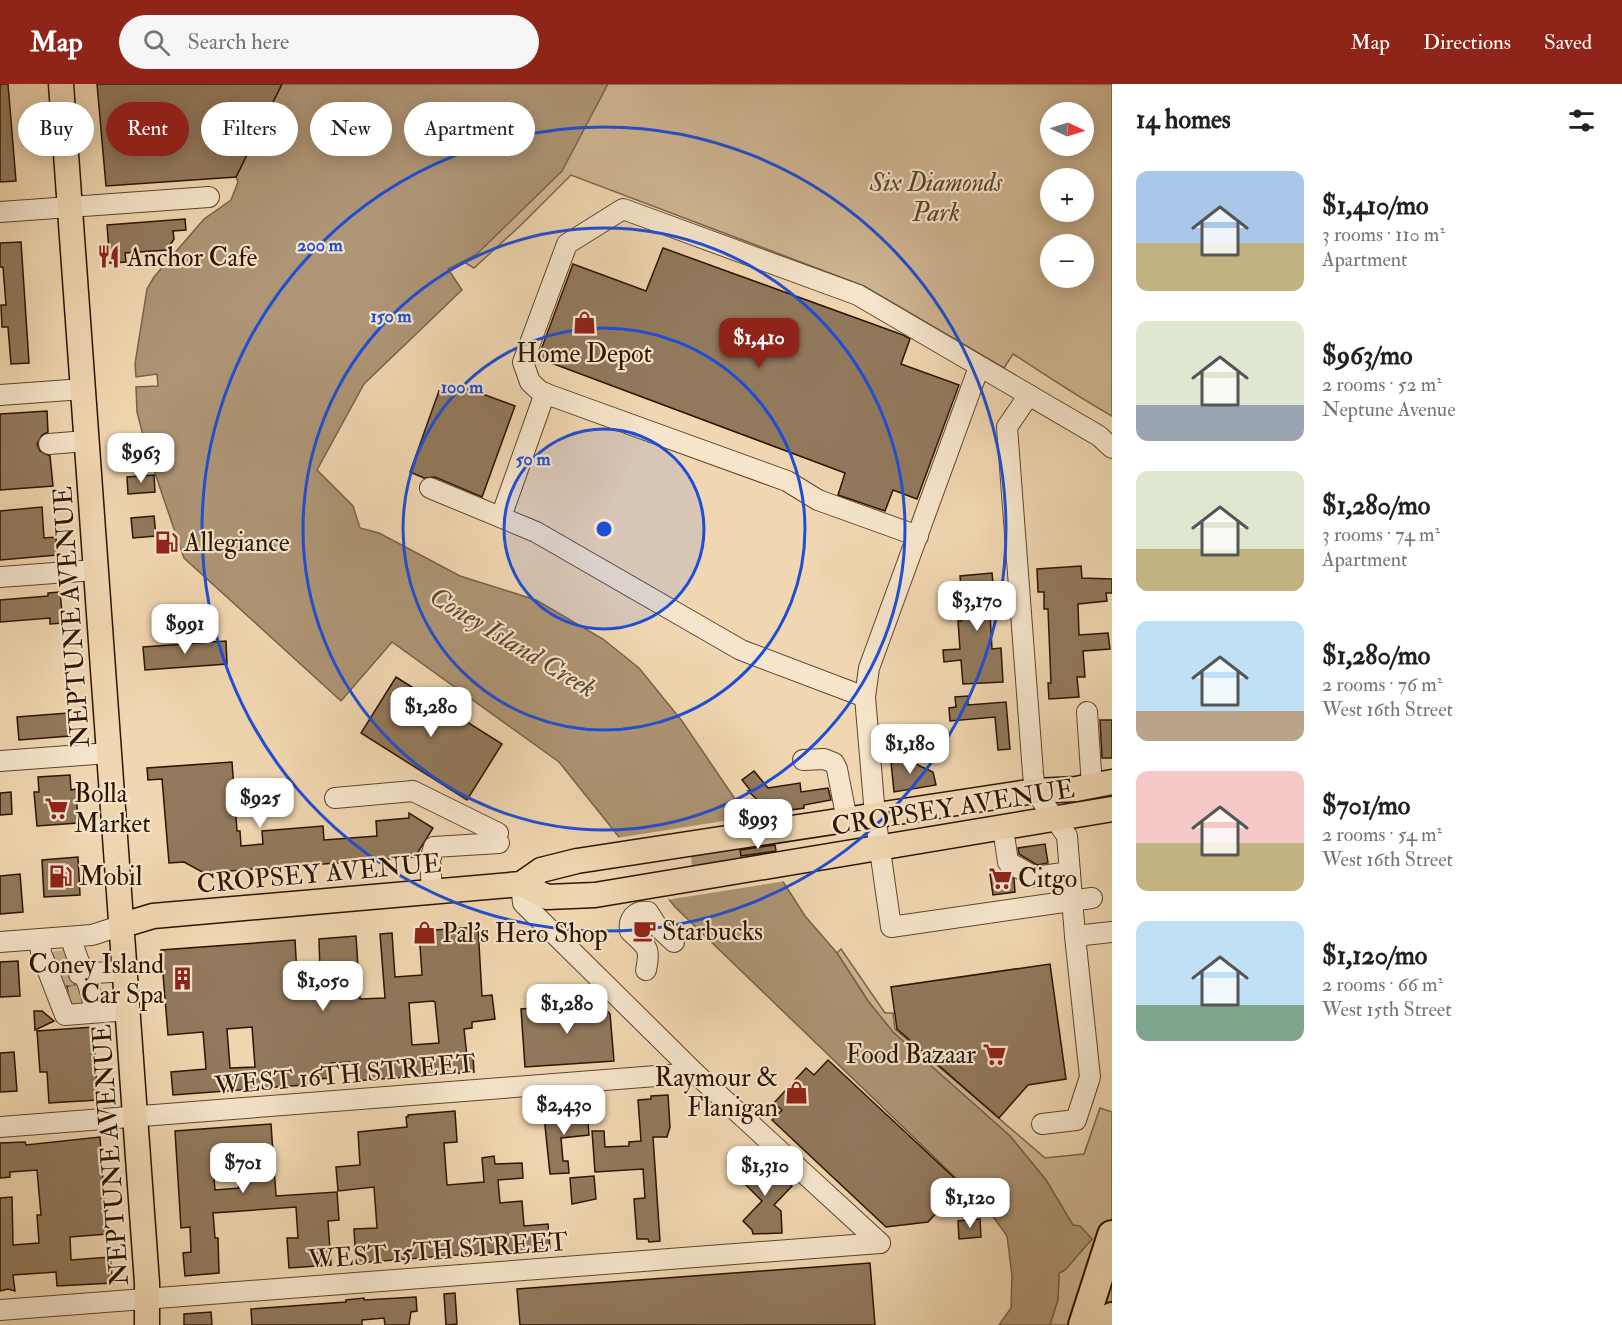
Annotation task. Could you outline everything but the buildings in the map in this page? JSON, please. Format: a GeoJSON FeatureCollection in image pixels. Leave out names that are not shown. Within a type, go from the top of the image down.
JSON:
{"type":"FeatureCollection","features":[{"type":"Feature","properties":{"kind":"highway"},"geometry":{"type":"LineString","coordinates":[[1083,1325],[1112,1235]]}},
{"type":"Feature","properties":{"kind":"highway"},"geometry":{"type":"LineString","coordinates":[[1110,1325],[1112,1317]]}},
{"type":"Feature","properties":{"kind":"main road","name":"NEPTUNE AVENUE"},"geometry":{"type":"LineString","coordinates":[[61,84],[129,1010],[148,1299],[147,1325]]}},
{"type":"Feature","properties":{"kind":"main road","name":"CROPSEY AVENUE"},"geometry":{"type":"LineString","coordinates":[[521,884],[541,870],[577,861],[1035,791],[1102,784]]}},
{"type":"Feature","properties":{"kind":"main road","name":"CROPSEY AVENUE"},"geometry":{"type":"LineString","coordinates":[[123,925],[153,916],[521,884],[548,897],[595,895],[1112,809]]}},
{"type":"Feature","properties":{"kind":"street"},"geometry":{"type":"LineString","coordinates":[[0,212],[209,197]]}},
{"type":"Feature","properties":{"kind":"street"},"geometry":{"type":"LineString","coordinates":[[918,536],[818,500],[787,481],[545,393],[530,382],[523,362],[567,244],[623,209],[858,295],[1108,441]]}},
{"type":"Feature","properties":{"kind":"street"},"geometry":{"type":"LineString","coordinates":[[979,367],[869,668],[865,698],[879,849],[891,927],[1092,898]]}},
{"type":"Feature","properties":{"kind":"street"},"geometry":{"type":"LineString","coordinates":[[0,395],[83,389]]}},
{"type":"Feature","properties":{"kind":"street"},"geometry":{"type":"LineString","coordinates":[[501,517],[545,393]]}},
{"type":"Feature","properties":{"kind":"street"},"geometry":{"type":"LineString","coordinates":[[1029,395],[1007,427],[1035,791],[1067,836],[1090,1077],[1076,1120],[1042,1124]]}},
{"type":"Feature","properties":{"kind":"street"},"geometry":{"type":"LineString","coordinates":[[49,444],[86,441]]}},
{"type":"Feature","properties":{"kind":"street"},"geometry":{"type":"LineString","coordinates":[[430,488],[536,532],[741,650],[865,698]]}},
{"type":"Feature","properties":{"kind":"street"},"geometry":{"type":"LineString","coordinates":[[0,578],[95,570]]}},
{"type":"Feature","properties":{"kind":"street"},"geometry":{"type":"LineString","coordinates":[[1087,712],[1102,784]]}},
{"type":"Feature","properties":{"kind":"street"},"geometry":{"type":"LineString","coordinates":[[0,761],[110,753]]}},
{"type":"Feature","properties":{"kind":"street"},"geometry":{"type":"LineString","coordinates":[[803,760],[824,759],[834,763],[847,820]]}},
{"type":"Feature","properties":{"kind":"street"},"geometry":{"type":"LineString","coordinates":[[334,798],[413,791],[498,838],[434,847],[430,860],[432,891]]}},
{"type":"Feature","properties":{"kind":"street"},"geometry":{"type":"LineString","coordinates":[[1003,828],[1008,862],[1035,877],[1070,872]]}},
{"type":"Feature","properties":{"kind":"street"},"geometry":{"type":"LineString","coordinates":[[521,884],[523,903],[695,1073]]}},
{"type":"Feature","properties":{"kind":"street"},"geometry":{"type":"LineString","coordinates":[[646,970],[650,954],[648,947],[630,931],[633,915],[642,911],[648,912],[657,926],[674,942]]}},
{"type":"Feature","properties":{"kind":"street"},"geometry":{"type":"LineString","coordinates":[[0,942],[92,935],[123,925]]}},
{"type":"Feature","properties":{"kind":"street"},"geometry":{"type":"LineString","coordinates":[[1075,936],[1112,932]]}},
{"type":"Feature","properties":{"kind":"street"},"geometry":{"type":"LineString","coordinates":[[71,936],[65,1015],[129,1010]]}},
{"type":"Feature","properties":{"kind":"street"},"geometry":{"type":"LineString","coordinates":[[40,939],[41,953],[94,1002],[94,1012]]}},
{"type":"Feature","properties":{"kind":"street"},"geometry":{"type":"LineString","coordinates":[[69,977],[126,970]]}},
{"type":"Feature","properties":{"kind":"street","name":"WEST 16TH STREET"},"geometry":{"type":"LineString","coordinates":[[0,1127],[695,1073]]}},
{"type":"Feature","properties":{"kind":"street","name":"WEST 15TH STREET"},"geometry":{"type":"LineString","coordinates":[[0,1310],[880,1244],[695,1073]]}},
{"type":"Feature","properties":{"kind":"green space","name":"Six Diamonds Park"},"geometry":{"type":"Polygon","coordinates":[[[588,84],[1112,84],[1112,416],[1013,354],[1004,368],[864,286],[571,175],[474,268],[459,259],[588,84]]]}},
{"type":"Feature","properties":{"kind":"green space"},"geometry":{"type":"Polygon","coordinates":[[[841,949],[885,1013],[893,1013],[895,1029],[1045,1158],[1084,1154],[1100,1108],[1112,1112],[1112,1325],[1050,1325],[1058,1299],[1059,1273],[1065,1270],[1092,1239],[1073,1226],[1046,1180],[1010,1136],[893,1032],[868,1001],[837,953],[841,949]]]}},
{"type":"Feature","properties":{"kind":"water","name":"Coney Island Creek"},"geometry":{"type":"Polygon","coordinates":[[[282,84],[608,84],[562,171],[477,254],[448,269],[462,290],[364,384],[317,470],[353,506],[360,528],[379,533],[460,576],[536,600],[603,639],[639,668],[682,721],[735,799],[805,916],[837,953],[868,1001],[893,1032],[1010,1136],[1046,1180],[1073,1225],[1080,1226],[1092,1239],[1065,1270],[1059,1273],[1058,1299],[1050,1325],[999,1325],[1011,1308],[1012,1276],[1007,1236],[987,1208],[675,907],[559,762],[392,642],[341,701],[184,558],[146,447],[137,412],[136,387],[158,386],[157,374],[136,377],[135,364],[147,289],[154,277],[204,219],[231,200],[238,182],[236,177],[246,156],[298,156],[298,102],[273,102],[282,84]]]}},
{"type":"Feature","properties":{"kind":"pier"},"geometry":{"type":"Polygon","coordinates":[[[749,817],[786,881],[666,900],[616,838],[749,817]],[[757,845],[691,855],[692,866],[759,857],[757,845]]]}},
{"type":"Feature","properties":{"kind":"tunnel"},"geometry":{"type":"LineString","coordinates":[[53,962],[72,959]]}},
{"type":"Feature","properties":{"kind":"tunnel"},"geometry":{"type":"LineString","coordinates":[[60,976],[79,974]]}},
{"type":"Feature","properties":{"kind":"tunnel"},"geometry":{"type":"LineString","coordinates":[[70,997],[87,993]]}},
{"type":"Feature","properties":{"kind":"place","name":"Anchor Cafe"},"geometry":{"type":"Point","coordinates":[109,257]}},
{"type":"Feature","properties":{"kind":"place","name":"Home Depot"},"geometry":{"type":"Point","coordinates":[584,322]}},
{"type":"Feature","properties":{"kind":"place","name":"Allegiance"},"geometry":{"type":"Point","coordinates":[166,542]}},
{"type":"Feature","properties":{"kind":"place","name":"Bolla Market"},"geometry":{"type":"Point","coordinates":[56,808]}},
{"type":"Feature","properties":{"kind":"place","name":"Mobil"},"geometry":{"type":"Point","coordinates":[61,876]}},
{"type":"Feature","properties":{"kind":"place","name":"Citgo"},"geometry":{"type":"Point","coordinates":[1000,878]}},
{"type":"Feature","properties":{"kind":"place","name":"Starbucks"},"geometry":{"type":"Point","coordinates":[644,931]}},
{"type":"Feature","properties":{"kind":"place","name":"Pal's Hero Shop"},"geometry":{"type":"Point","coordinates":[424,933]}},
{"type":"Feature","properties":{"kind":"place","name":"Coney Island Car Spa"},"geometry":{"type":"Point","coordinates":[182,979]}},
{"type":"Feature","properties":{"kind":"place","name":"Food Bazaar"},"geometry":{"type":"Point","coordinates":[994,1054]}},
{"type":"Feature","properties":{"kind":"place","name":"Raymour & Flanigan"},"geometry":{"type":"Point","coordinates":[796,1092]}}]}
